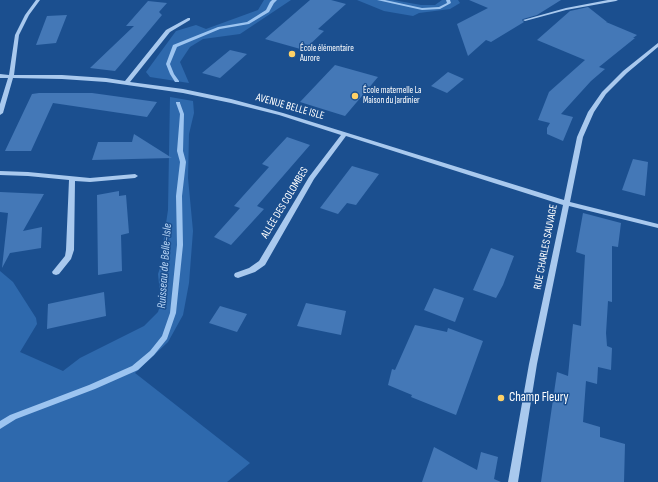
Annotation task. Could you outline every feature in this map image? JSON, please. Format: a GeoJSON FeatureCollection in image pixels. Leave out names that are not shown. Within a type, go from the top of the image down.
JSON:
{"type":"FeatureCollection","features":[{"type":"Feature","properties":{"kind":"street"},"geometry":{"type":"LineString","coordinates":[[0,113],[11,76],[17,35],[27,15],[38,0]]}},
{"type":"Feature","properties":{"kind":"street"},"geometry":{"type":"LineString","coordinates":[[525,20],[566,9],[616,0]]}},
{"type":"Feature","properties":{"kind":"street"},"geometry":{"type":"LineString","coordinates":[[126,83],[168,31],[188,19]]}},
{"type":"Feature","properties":{"kind":"street","name":"RUE CHARLES SAUVAGE"},"geometry":{"type":"LineString","coordinates":[[513,482],[532,364],[580,137],[594,107],[611,84],[658,44]]}},
{"type":"Feature","properties":{"kind":"street","name":"AVENUE BELLE ISLE"},"geometry":{"type":"LineString","coordinates":[[0,76],[83,78],[183,91],[231,101],[260,108],[565,203],[658,226]]}},
{"type":"Feature","properties":{"kind":"street","name":"ALLÉE DES COLOMBES"},"geometry":{"type":"LineString","coordinates":[[238,275],[252,270],[262,262],[311,178],[345,134]]}},
{"type":"Feature","properties":{"kind":"street"},"geometry":{"type":"LineString","coordinates":[[0,173],[28,174],[72,179],[107,179],[135,176]]}},
{"type":"Feature","properties":{"kind":"street"},"geometry":{"type":"LineString","coordinates":[[56,272],[68,256],[70,250],[72,179]]}},
{"type":"Feature","properties":{"kind":"shaded area"},"geometry":{"type":"Polygon","coordinates":[[[264,0],[291,0],[240,34],[203,39],[190,47],[180,62],[189,83],[150,77],[146,72],[176,31],[196,25],[206,29],[258,10],[264,0]]]}},
{"type":"Feature","properties":{"kind":"shaded area"},"geometry":{"type":"Polygon","coordinates":[[[357,0],[393,0],[421,5],[435,5],[442,0],[458,0],[460,3],[450,9],[419,13],[413,16],[384,11],[357,0]]]}},
{"type":"Feature","properties":{"kind":"shaded area"},"geometry":{"type":"Polygon","coordinates":[[[170,97],[193,101],[194,113],[189,134],[188,178],[193,231],[189,283],[183,315],[168,342],[135,373],[250,463],[227,482],[0,482],[0,271],[13,282],[36,318],[37,324],[20,352],[63,371],[80,358],[144,326],[158,312],[161,303],[158,274],[164,256],[163,244],[168,210],[170,97]]]}},
{"type":"Feature","properties":{"kind":"building"},"geometry":{"type":"Polygon","coordinates":[[[310,0],[331,0],[346,4],[318,29],[324,31],[304,50],[265,39],[310,0]]]}},
{"type":"Feature","properties":{"kind":"building"},"geometry":{"type":"Polygon","coordinates":[[[469,0],[561,0],[537,15],[523,19],[522,20],[524,22],[491,42],[486,40],[468,56],[457,24],[488,8],[469,0]]]}},
{"type":"Feature","properties":{"kind":"building"},"geometry":{"type":"Polygon","coordinates":[[[148,1],[167,3],[159,12],[162,15],[115,71],[90,68],[134,26],[126,26],[148,1]]]}},
{"type":"Feature","properties":{"kind":"building"},"geometry":{"type":"Polygon","coordinates":[[[588,7],[606,22],[637,35],[599,67],[605,69],[591,81],[561,114],[573,117],[563,141],[547,134],[547,128],[550,123],[538,120],[549,92],[585,60],[537,40],[570,11],[588,7]]]}},
{"type":"Feature","properties":{"kind":"building"},"geometry":{"type":"Polygon","coordinates":[[[67,15],[56,43],[36,45],[47,16],[67,15]]]}},
{"type":"Feature","properties":{"kind":"building"},"geometry":{"type":"Polygon","coordinates":[[[230,50],[247,54],[220,78],[202,73],[230,50]]]}},
{"type":"Feature","properties":{"kind":"building"},"geometry":{"type":"Polygon","coordinates":[[[335,65],[378,77],[345,116],[300,102],[335,65]]]}},
{"type":"Feature","properties":{"kind":"building"},"geometry":{"type":"Polygon","coordinates":[[[448,72],[464,79],[447,93],[431,86],[448,72]]]}},
{"type":"Feature","properties":{"kind":"building"},"geometry":{"type":"Polygon","coordinates":[[[92,93],[157,102],[147,117],[53,103],[31,151],[5,151],[32,94],[92,93]]]}},
{"type":"Feature","properties":{"kind":"building"},"geometry":{"type":"Polygon","coordinates":[[[134,134],[172,158],[92,160],[98,142],[132,142],[134,134]]]}},
{"type":"Feature","properties":{"kind":"building"},"geometry":{"type":"Polygon","coordinates":[[[287,137],[310,145],[257,206],[264,209],[231,245],[214,237],[240,208],[234,206],[269,167],[262,164],[287,137]]]}},
{"type":"Feature","properties":{"kind":"building"},"geometry":{"type":"Polygon","coordinates":[[[633,159],[648,162],[645,196],[622,190],[633,159]]]}},
{"type":"Feature","properties":{"kind":"building"},"geometry":{"type":"Polygon","coordinates":[[[352,166],[379,174],[356,205],[347,203],[338,214],[320,208],[352,166]]]}},
{"type":"Feature","properties":{"kind":"building"},"geometry":{"type":"Polygon","coordinates":[[[119,191],[119,196],[126,195],[129,233],[121,235],[122,271],[98,275],[97,195],[119,191]]]}},
{"type":"Feature","properties":{"kind":"building"},"geometry":{"type":"Polygon","coordinates":[[[0,192],[44,194],[23,231],[42,227],[41,248],[10,253],[2,268],[8,213],[0,212],[0,192]]]}},
{"type":"Feature","properties":{"kind":"building"},"geometry":{"type":"Polygon","coordinates":[[[583,213],[621,223],[618,247],[612,246],[612,302],[608,301],[606,333],[607,346],[612,348],[611,370],[598,367],[597,384],[586,381],[583,422],[600,427],[600,437],[625,444],[624,482],[541,482],[557,372],[568,376],[573,324],[581,326],[585,255],[576,252],[583,213]]]}},
{"type":"Feature","properties":{"kind":"building"},"geometry":{"type":"Polygon","coordinates":[[[491,248],[514,256],[503,285],[496,298],[473,290],[491,248]]]}},
{"type":"Feature","properties":{"kind":"building"},"geometry":{"type":"Polygon","coordinates":[[[434,288],[464,298],[455,322],[424,310],[434,288]]]}},
{"type":"Feature","properties":{"kind":"building"},"geometry":{"type":"Polygon","coordinates":[[[104,292],[106,316],[47,329],[48,304],[104,292]]]}},
{"type":"Feature","properties":{"kind":"building"},"geometry":{"type":"Polygon","coordinates":[[[306,303],[346,311],[341,335],[297,326],[306,303]]]}},
{"type":"Feature","properties":{"kind":"building"},"geometry":{"type":"Polygon","coordinates":[[[220,306],[247,314],[237,332],[209,323],[220,306]]]}},
{"type":"Feature","properties":{"kind":"building"},"geometry":{"type":"Polygon","coordinates":[[[415,325],[447,332],[448,328],[483,341],[456,415],[411,397],[412,395],[388,385],[392,369],[395,370],[415,325]]]}},
{"type":"Feature","properties":{"kind":"building"},"geometry":{"type":"Polygon","coordinates":[[[434,447],[477,470],[481,452],[498,457],[494,479],[501,482],[422,482],[434,447]]]}},
{"type":"Feature","properties":{"kind":"waterway"},"geometry":{"type":"LineString","coordinates":[[177,81],[168,64],[175,46],[219,28],[248,23],[268,11],[272,2],[275,0]]}},
{"type":"Feature","properties":{"kind":"waterway"},"geometry":{"type":"LineString","coordinates":[[379,0],[422,9],[440,8],[449,3],[448,0]]}},
{"type":"Feature","properties":{"kind":"waterway","name":"Ruisseau de Belle-Isle"},"geometry":{"type":"LineString","coordinates":[[0,425],[13,417],[92,387],[135,368],[152,353],[165,337],[173,313],[180,245],[179,196],[183,162],[180,151],[182,114],[178,103]]}},
{"type":"Feature","properties":{"kind":"place","name":"École élémentaire Aurore"},"geometry":{"type":"Point","coordinates":[292,54]}},
{"type":"Feature","properties":{"kind":"place","name":"École maternelle La Maison du Jardinier"},"geometry":{"type":"Point","coordinates":[355,96]}},
{"type":"Feature","properties":{"kind":"place","name":"Champ Fleury"},"geometry":{"type":"Point","coordinates":[501,398]}}]}
